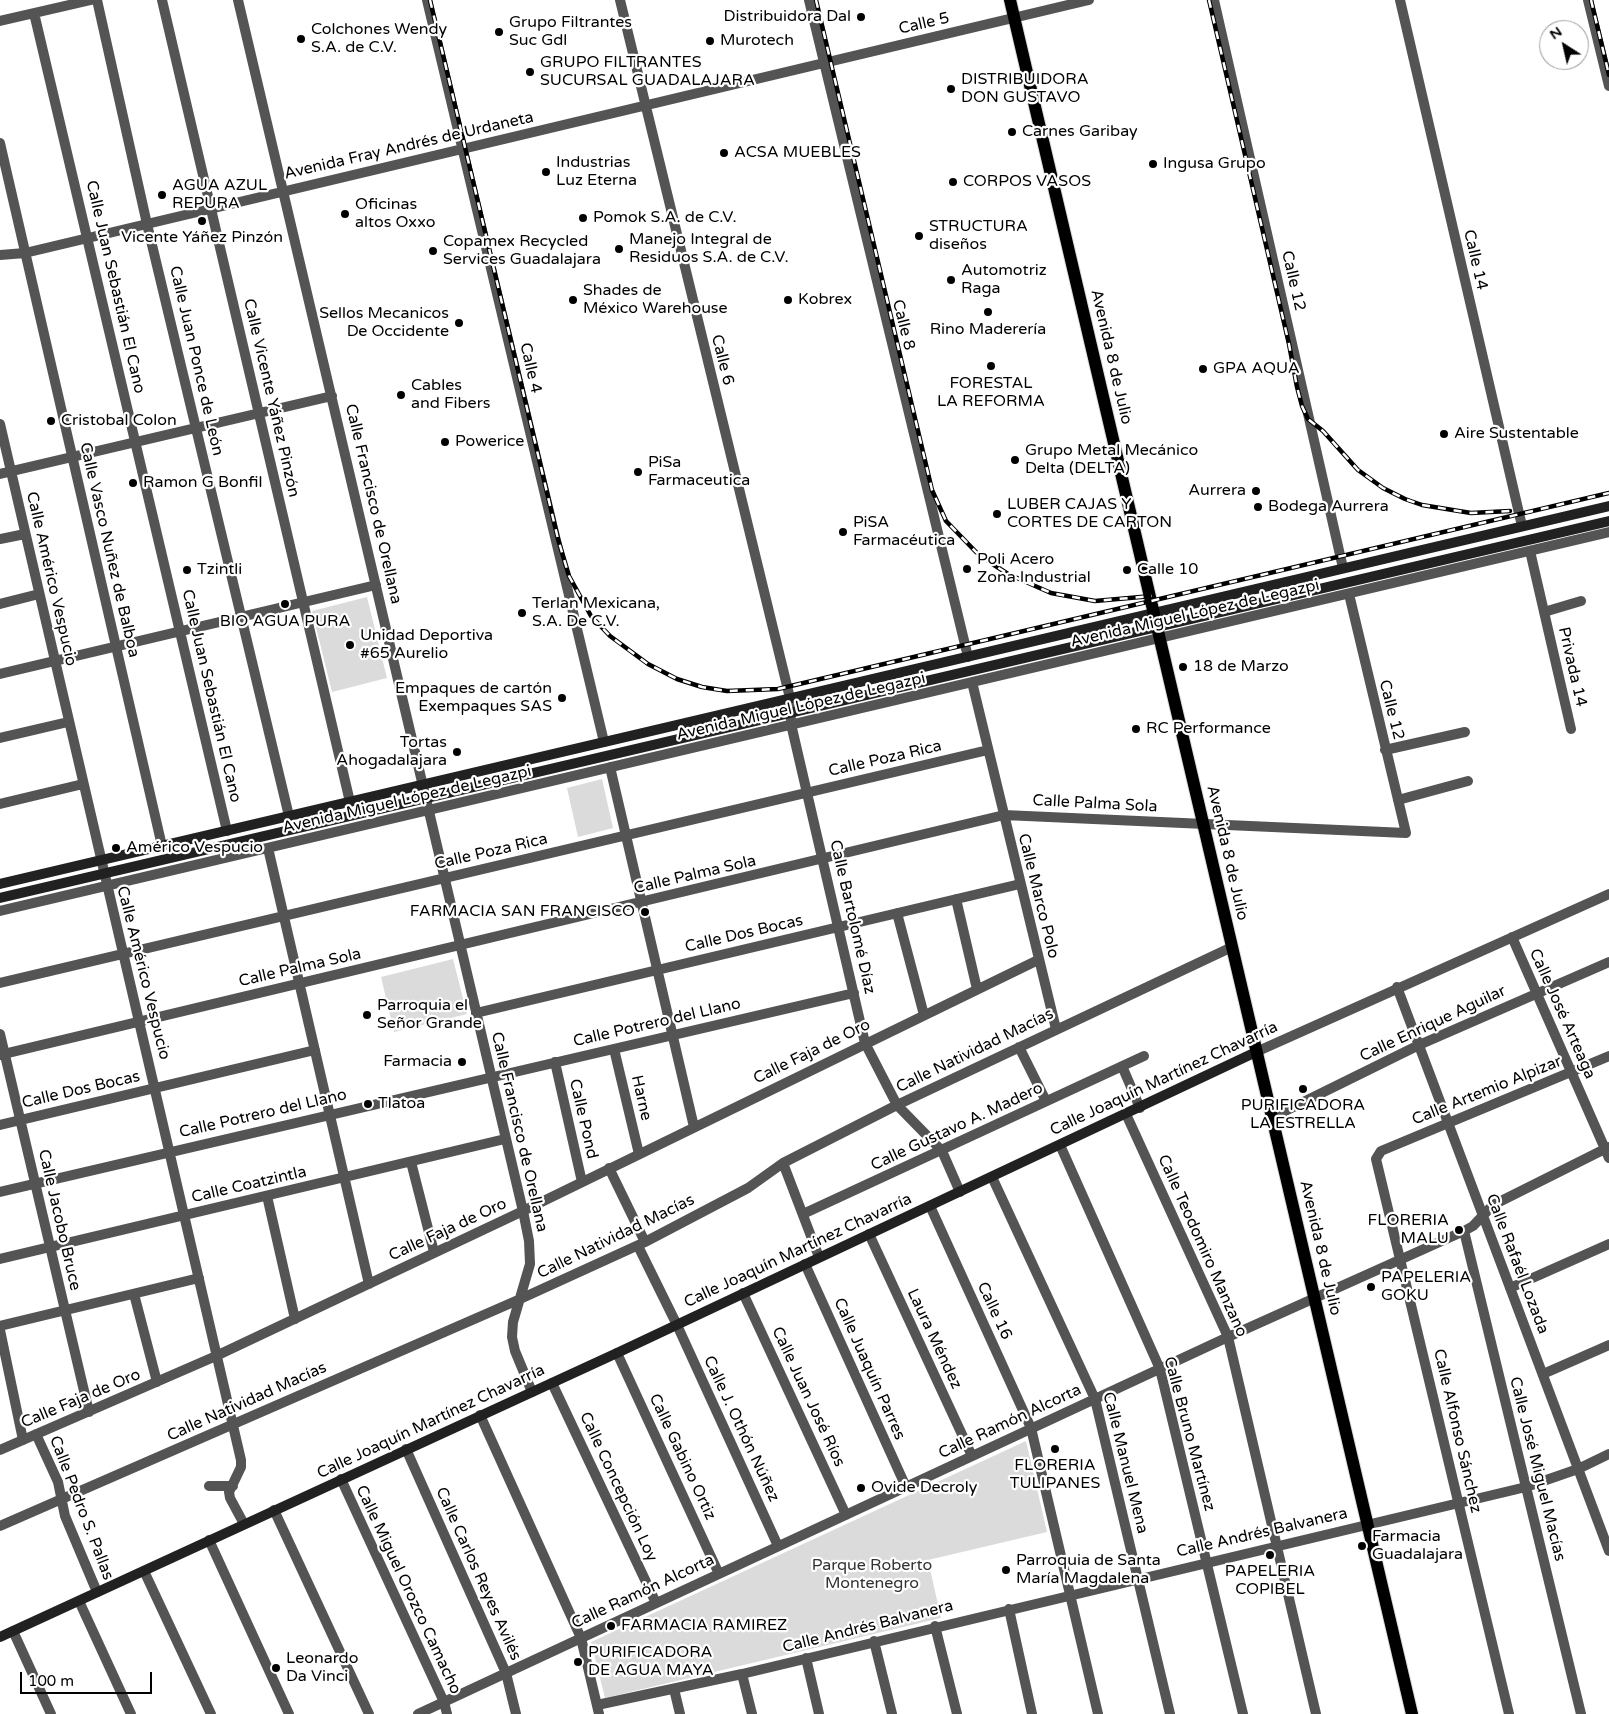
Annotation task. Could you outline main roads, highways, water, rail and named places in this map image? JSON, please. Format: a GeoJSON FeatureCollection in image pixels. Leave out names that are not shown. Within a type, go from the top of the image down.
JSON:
{"type":"FeatureCollection","features":[{"type":"Feature","properties":{"kind":"main road","name":"Avenida 8 de Julio"},"geometry":{"type":"LineString","coordinates":[[1010,0],[1412,1714]]}},
{"type":"Feature","properties":{"kind":"main road","name":"Avenida Miguel López de Legazpi"},"geometry":{"type":"LineString","coordinates":[[0,884],[1609,506]]}},
{"type":"Feature","properties":{"kind":"main road","name":"Avenida Miguel López de Legazpi"},"geometry":{"type":"LineString","coordinates":[[0,898],[938,678],[1159,632],[1609,521]]}},
{"type":"Feature","properties":{"kind":"main road"},"geometry":{"type":"LineString","coordinates":[[935,664],[938,678]]}},
{"type":"Feature","properties":{"kind":"main road","name":"Calle Joaquín Martínez Chavarría"},"geometry":{"type":"LineString","coordinates":[[0,1637],[617,1353],[1256,1052]]}},
{"type":"Feature","properties":{"kind":"railway"},"geometry":{"type":"LineString","coordinates":[[430,0],[558,539],[569,576],[591,616],[610,636],[648,664],[677,679],[702,687],[727,691],[778,689],[1609,493]]}},
{"type":"Feature","properties":{"kind":"railway"},"geometry":{"type":"LineString","coordinates":[[816,0],[932,490],[946,521],[976,552],[991,563],[1008,574],[1051,593],[1095,601],[1152,596]]}},
{"type":"Feature","properties":{"kind":"railway"},"geometry":{"type":"LineString","coordinates":[[1209,0],[1289,344],[1297,387],[1308,419],[1323,431],[1358,470],[1383,488],[1405,499],[1422,505],[1471,513],[1510,511]]}},
{"type":"Feature","properties":{"kind":"railway"},"geometry":{"type":"LineString","coordinates":[[1591,0],[1609,75]]}},
{"type":"Feature","properties":{"kind":"place","name":"Distribuidora Dal"},"geometry":{"type":"Point","coordinates":[861,17]}},
{"type":"Feature","properties":{"kind":"place","name":"Grupo Filtrantes Suc Gdl"},"geometry":{"type":"Point","coordinates":[499,32]}},
{"type":"Feature","properties":{"kind":"place","name":"Colchones Wendy S.A. de C.V."},"geometry":{"type":"Point","coordinates":[301,39]}},
{"type":"Feature","properties":{"kind":"place","name":"Murotech"},"geometry":{"type":"Point","coordinates":[710,41]}},
{"type":"Feature","properties":{"kind":"place","name":"GRUPO FILTRANTES SUCURSAL GUADALAJARA"},"geometry":{"type":"Point","coordinates":[530,72]}},
{"type":"Feature","properties":{"kind":"place","name":"DISTRIBUIDORA DON GUSTAVO"},"geometry":{"type":"Point","coordinates":[951,89]}},
{"type":"Feature","properties":{"kind":"place","name":"Carnes Garibay"},"geometry":{"type":"Point","coordinates":[1012,132]}},
{"type":"Feature","properties":{"kind":"place","name":"ACSA MUEBLES"},"geometry":{"type":"Point","coordinates":[724,153]}},
{"type":"Feature","properties":{"kind":"place","name":"Ingusa Grupo"},"geometry":{"type":"Point","coordinates":[1153,164]}},
{"type":"Feature","properties":{"kind":"place","name":"Industrias Luz Eterna"},"geometry":{"type":"Point","coordinates":[546,172]}},
{"type":"Feature","properties":{"kind":"place","name":"CORPOS VASOS"},"geometry":{"type":"Point","coordinates":[953,182]}},
{"type":"Feature","properties":{"kind":"place","name":"AGUA AZUL REPURA"},"geometry":{"type":"Point","coordinates":[162,195]}},
{"type":"Feature","properties":{"kind":"place","name":"Oficinas altos Oxxo"},"geometry":{"type":"Point","coordinates":[345,214]}},
{"type":"Feature","properties":{"kind":"place","name":"Pomok S.A. de C.V."},"geometry":{"type":"Point","coordinates":[583,218]}},
{"type":"Feature","properties":{"kind":"place","name":"Vicente Yáñez Pinzón"},"geometry":{"type":"Point","coordinates":[202,221]}},
{"type":"Feature","properties":{"kind":"place","name":"STRUCTURA diseños"},"geometry":{"type":"Point","coordinates":[919,236]}},
{"type":"Feature","properties":{"kind":"place","name":"Manejo Integral de Residuos S.A. de C.V."},"geometry":{"type":"Point","coordinates":[619,249]}},
{"type":"Feature","properties":{"kind":"place","name":"Copamex Recycled Services Guadalajara"},"geometry":{"type":"Point","coordinates":[433,251]}},
{"type":"Feature","properties":{"kind":"place","name":"Automotriz Raga"},"geometry":{"type":"Point","coordinates":[951,280]}},
{"type":"Feature","properties":{"kind":"place","name":"Shades de México Warehouse"},"geometry":{"type":"Point","coordinates":[573,300]}},
{"type":"Feature","properties":{"kind":"place","name":"Kobrex"},"geometry":{"type":"Point","coordinates":[788,300]}},
{"type":"Feature","properties":{"kind":"place","name":"Rino Maderería"},"geometry":{"type":"Point","coordinates":[988,312]}},
{"type":"Feature","properties":{"kind":"place","name":"Sellos Mecanicos De Occidente"},"geometry":{"type":"Point","coordinates":[459,323]}},
{"type":"Feature","properties":{"kind":"place","name":"FORESTAL LA REFORMA"},"geometry":{"type":"Point","coordinates":[991,366]}},
{"type":"Feature","properties":{"kind":"place","name":"GPA AQUA"},"geometry":{"type":"Point","coordinates":[1203,369]}},
{"type":"Feature","properties":{"kind":"place","name":"Cables and Fibers"},"geometry":{"type":"Point","coordinates":[401,395]}},
{"type":"Feature","properties":{"kind":"place","name":"Cristobal Colon"},"geometry":{"type":"Point","coordinates":[51,421]}},
{"type":"Feature","properties":{"kind":"place","name":"Aire Sustentable"},"geometry":{"type":"Point","coordinates":[1444,434]}},
{"type":"Feature","properties":{"kind":"place","name":"Powerice"},"geometry":{"type":"Point","coordinates":[445,442]}},
{"type":"Feature","properties":{"kind":"place","name":"Grupo Metal Mecánico Delta (DELTA)"},"geometry":{"type":"Point","coordinates":[1015,460]}},
{"type":"Feature","properties":{"kind":"place","name":"PiSa Farmaceutica"},"geometry":{"type":"Point","coordinates":[638,472]}},
{"type":"Feature","properties":{"kind":"place","name":"Ramon G Bonfil"},"geometry":{"type":"Point","coordinates":[133,483]}},
{"type":"Feature","properties":{"kind":"place","name":"Aurrera"},"geometry":{"type":"Point","coordinates":[1256,491]}},
{"type":"Feature","properties":{"kind":"place","name":"Bodega Aurrera"},"geometry":{"type":"Point","coordinates":[1258,507]}},
{"type":"Feature","properties":{"kind":"place","name":"LUBER CAJAS Y CORTES DE CARTON"},"geometry":{"type":"Point","coordinates":[997,514]}},
{"type":"Feature","properties":{"kind":"place","name":"PiSA Farmacéutica"},"geometry":{"type":"Point","coordinates":[843,532]}},
{"type":"Feature","properties":{"kind":"place","name":"Poli Acero Zona Industrial"},"geometry":{"type":"Point","coordinates":[967,569]}},
{"type":"Feature","properties":{"kind":"place","name":"Tzintli"},"geometry":{"type":"Point","coordinates":[187,570]}},
{"type":"Feature","properties":{"kind":"place","name":"Calle 10"},"geometry":{"type":"Point","coordinates":[1127,570]}},
{"type":"Feature","properties":{"kind":"place","name":"BIO AGUA PURA"},"geometry":{"type":"Point","coordinates":[285,604]}},
{"type":"Feature","properties":{"kind":"place","name":"Terlan Mexicana, S.A. De C.V."},"geometry":{"type":"Point","coordinates":[522,613]}},
{"type":"Feature","properties":{"kind":"place","name":"Unidad Deportiva #65 Aurelio"},"geometry":{"type":"Point","coordinates":[350,645]}},
{"type":"Feature","properties":{"kind":"place","name":"18 de Marzo"},"geometry":{"type":"Point","coordinates":[1183,667]}},
{"type":"Feature","properties":{"kind":"place","name":"Empaques de cartón Exempaques SAS"},"geometry":{"type":"Point","coordinates":[562,698]}},
{"type":"Feature","properties":{"kind":"place","name":"RC Performance"},"geometry":{"type":"Point","coordinates":[1136,729]}},
{"type":"Feature","properties":{"kind":"place","name":"Tortas Ahogadalajara"},"geometry":{"type":"Point","coordinates":[457,752]}},
{"type":"Feature","properties":{"kind":"place","name":"Américo Vespucio"},"geometry":{"type":"Point","coordinates":[116,848]}},
{"type":"Feature","properties":{"kind":"place","name":"FARMACIA SAN FRANCISCO"},"geometry":{"type":"Point","coordinates":[645,912]}},
{"type":"Feature","properties":{"kind":"place","name":"Parroquia el Señor Grande"},"geometry":{"type":"Point","coordinates":[367,1015]}},
{"type":"Feature","properties":{"kind":"place","name":"Farmacia"},"geometry":{"type":"Point","coordinates":[462,1062]}},
{"type":"Feature","properties":{"kind":"place","name":"PURIFICADORA LA ESTRELLA"},"geometry":{"type":"Point","coordinates":[1303,1089]}},
{"type":"Feature","properties":{"kind":"place","name":"Tlatoa"},"geometry":{"type":"Point","coordinates":[368,1104]}},
{"type":"Feature","properties":{"kind":"place","name":"FLORERIA MALU"},"geometry":{"type":"Point","coordinates":[1459,1230]}},
{"type":"Feature","properties":{"kind":"place","name":"PAPELERIA GOKU"},"geometry":{"type":"Point","coordinates":[1371,1287]}},
{"type":"Feature","properties":{"kind":"place","name":"FLORERIA TULIPANES"},"geometry":{"type":"Point","coordinates":[1055,1449]}},
{"type":"Feature","properties":{"kind":"place","name":"Ovide Decroly"},"geometry":{"type":"Point","coordinates":[861,1488]}},
{"type":"Feature","properties":{"kind":"place","name":"Farmacia Guadalajara"},"geometry":{"type":"Point","coordinates":[1362,1546]}},
{"type":"Feature","properties":{"kind":"place","name":"PAPELERIA COPIBEL"},"geometry":{"type":"Point","coordinates":[1270,1555]}},
{"type":"Feature","properties":{"kind":"place","name":"Parroquia de Santa María Magdalena"},"geometry":{"type":"Point","coordinates":[1006,1570]}},
{"type":"Feature","properties":{"kind":"place","name":"FARMACIA RAMIREZ"},"geometry":{"type":"Point","coordinates":[611,1626]}},
{"type":"Feature","properties":{"kind":"place","name":"PURIFICADORA DE AGUA MAYA"},"geometry":{"type":"Point","coordinates":[578,1662]}},
{"type":"Feature","properties":{"kind":"place","name":"Leonardo Da Vinci"},"geometry":{"type":"Point","coordinates":[276,1668]}},
{"type":"Feature","properties":{"kind":"park label","name":"Parque Roberto Montenegro"},"geometry":{"type":"Point","coordinates":[872,1575]}}]}
